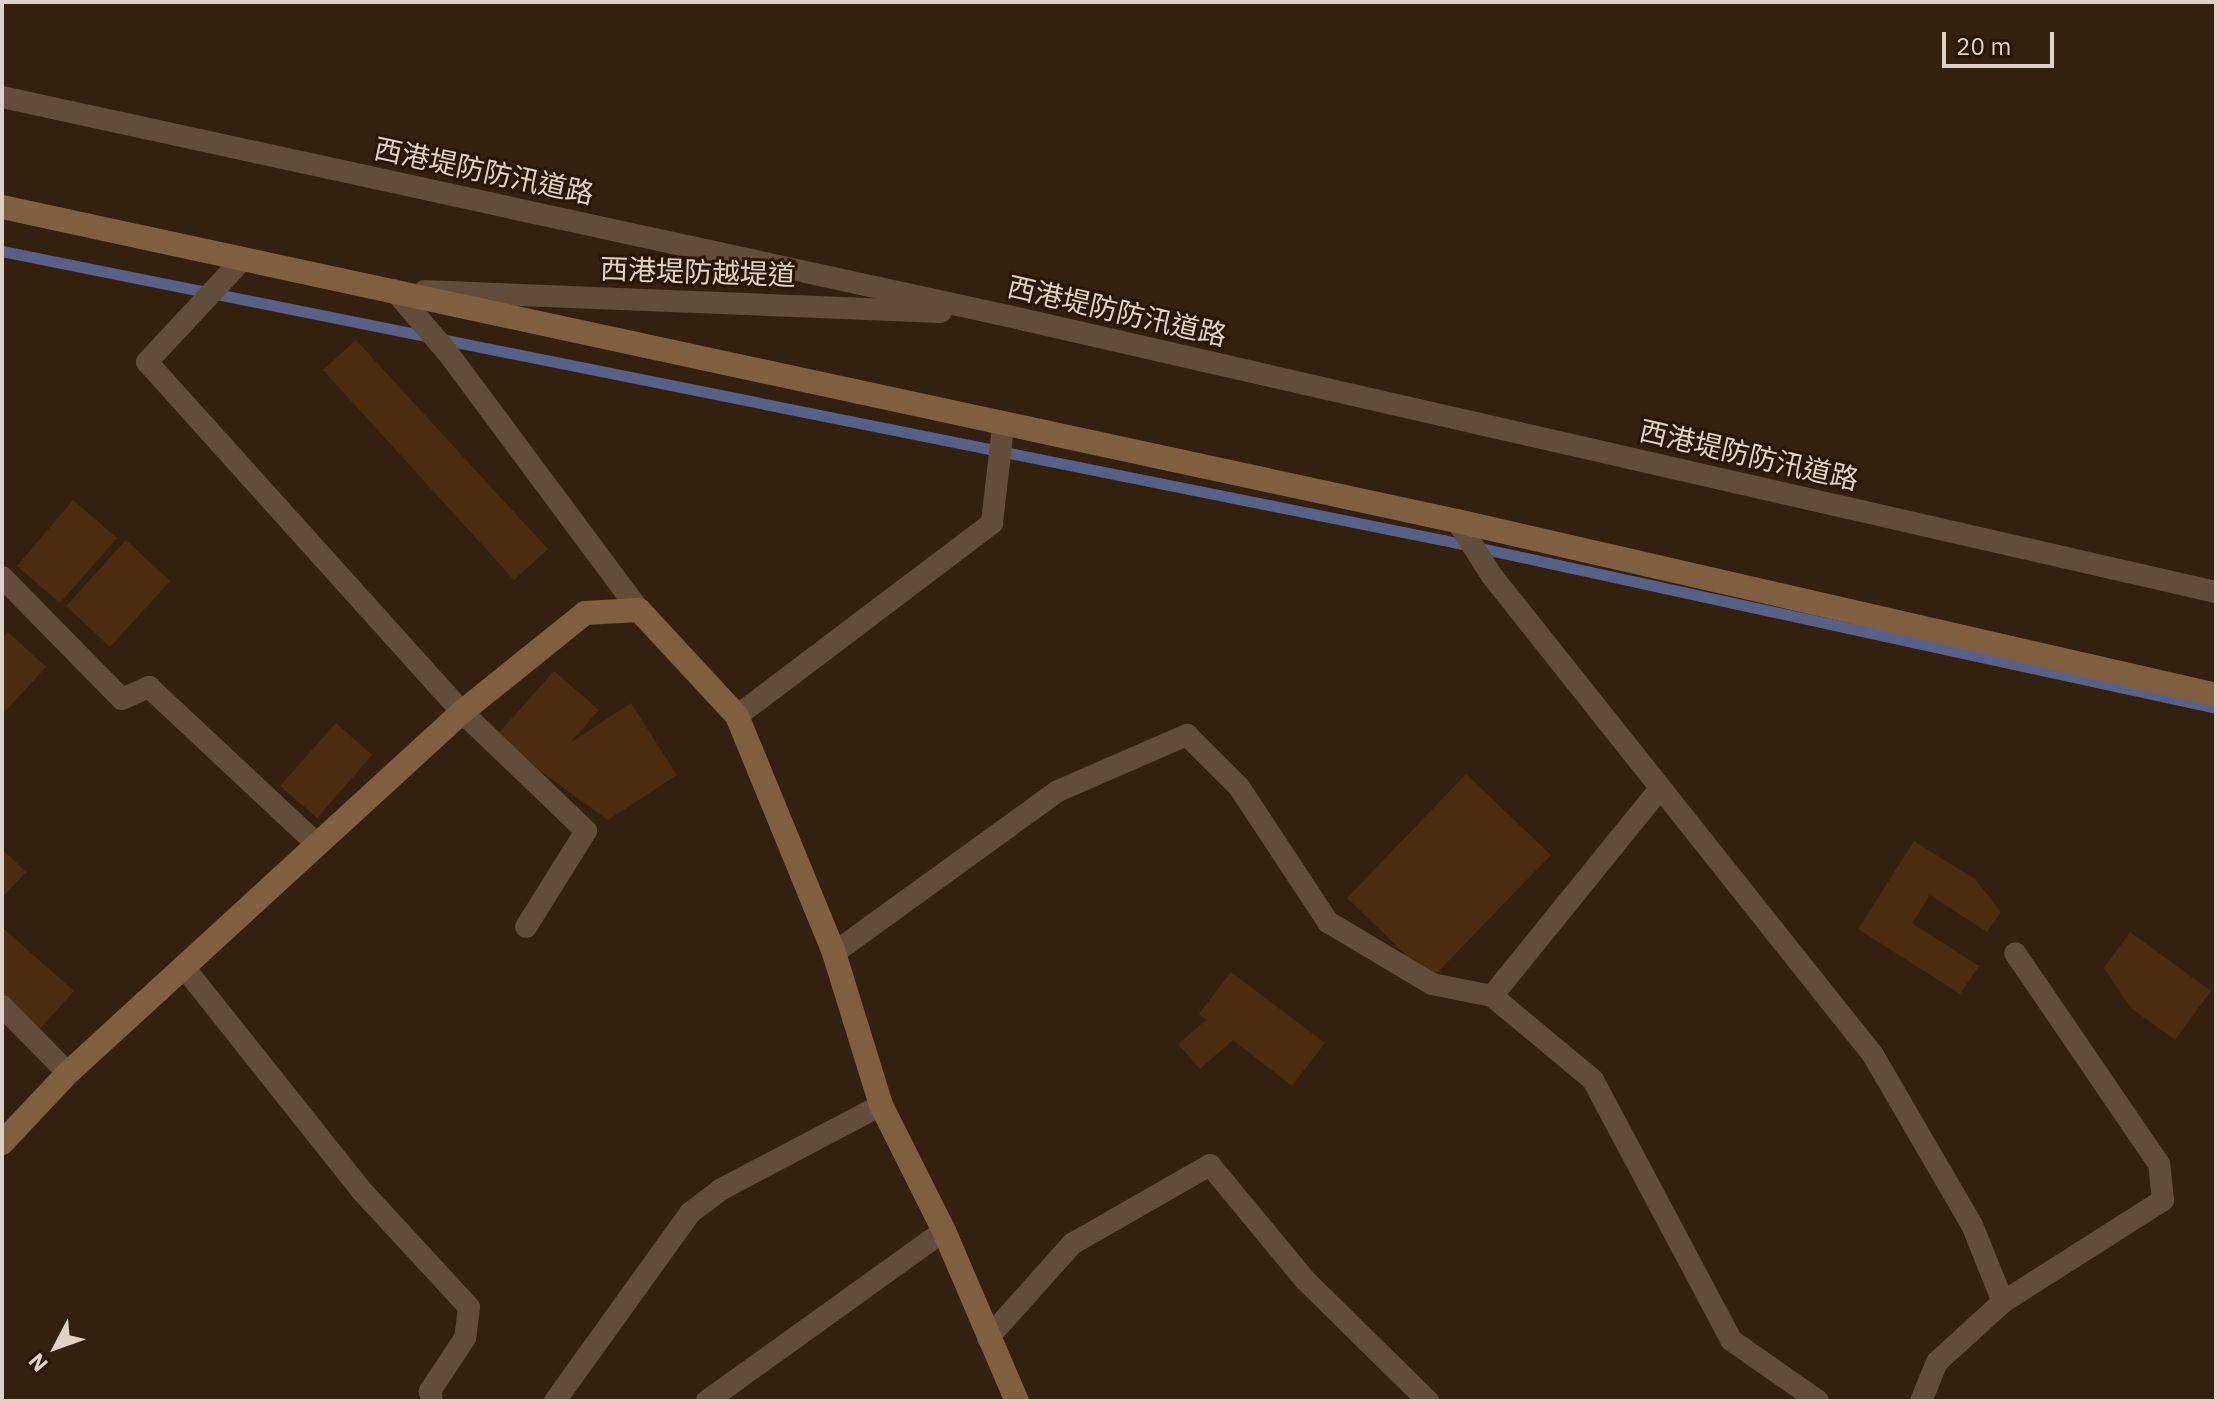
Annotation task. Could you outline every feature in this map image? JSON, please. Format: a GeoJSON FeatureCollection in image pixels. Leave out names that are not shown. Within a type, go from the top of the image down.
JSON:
{"type":"FeatureCollection","features":[{"type":"Feature","properties":{"kind":"street"},"geometry":{"type":"LineString","coordinates":[[2,207],[394,290],[1003,427],[1457,521],[2216,695]]}},
{"type":"Feature","properties":{"kind":"street"},"geometry":{"type":"LineString","coordinates":[[2,1143],[68,1073],[462,712],[585,613],[639,610],[737,716],[834,953],[881,1105],[944,1231],[1017,1401]]}},
{"type":"Feature","properties":{"kind":"lane","name":"西港堤防防汛道路"},"geometry":{"type":"LineString","coordinates":[[2,97],[999,314],[2216,592]]}},
{"type":"Feature","properties":{"kind":"lane"},"geometry":{"type":"LineString","coordinates":[[242,260],[147,362],[462,712],[586,831],[526,927]]}},
{"type":"Feature","properties":{"kind":"lane","name":"西港堤防越堤道"},"geometry":{"type":"LineString","coordinates":[[394,290],[999,314]]}},
{"type":"Feature","properties":{"kind":"lane"},"geometry":{"type":"LineString","coordinates":[[394,290],[639,610]]}},
{"type":"Feature","properties":{"kind":"lane"},"geometry":{"type":"LineString","coordinates":[[737,716],[992,523],[1003,427]]}},
{"type":"Feature","properties":{"kind":"lane"},"geometry":{"type":"LineString","coordinates":[[1457,521],[1492,576],[1659,790],[1873,1055],[1972,1225],[2003,1302]]}},
{"type":"Feature","properties":{"kind":"lane"},"geometry":{"type":"LineString","coordinates":[[2,577],[122,699],[149,687],[317,844]]}},
{"type":"Feature","properties":{"kind":"lane"},"geometry":{"type":"LineString","coordinates":[[834,953],[1058,791],[1187,735],[1239,787],[1328,922],[1432,984],[1492,996],[1593,1080],[1731,1340],[1818,1401]]}},
{"type":"Feature","properties":{"kind":"lane"},"geometry":{"type":"LineString","coordinates":[[1492,996],[1659,790]]}},
{"type":"Feature","properties":{"kind":"lane"},"geometry":{"type":"LineString","coordinates":[[1921,1401],[1937,1362],[2003,1302],[2163,1200],[2159,1164],[2015,953]]}},
{"type":"Feature","properties":{"kind":"lane"},"geometry":{"type":"LineString","coordinates":[[183,966],[361,1190],[469,1307],[465,1338],[430,1391],[432,1401]]}},
{"type":"Feature","properties":{"kind":"lane"},"geometry":{"type":"LineString","coordinates":[[2,1006],[68,1073]]}},
{"type":"Feature","properties":{"kind":"lane"},"geometry":{"type":"LineString","coordinates":[[555,1401],[690,1213],[720,1190],[881,1105]]}},
{"type":"Feature","properties":{"kind":"lane"},"geometry":{"type":"LineString","coordinates":[[988,1338],[1072,1244],[1210,1165],[1305,1280],[1428,1401]]}},
{"type":"Feature","properties":{"kind":"lane"},"geometry":{"type":"LineString","coordinates":[[707,1401],[944,1231]]}},
{"type":"Feature","properties":{"kind":"building"},"geometry":{"type":"Polygon","coordinates":[[[356,340],[548,549],[514,580],[323,370],[356,340]]]}},
{"type":"Feature","properties":{"kind":"building"},"geometry":{"type":"Polygon","coordinates":[[[73,500],[117,538],[60,603],[17,566],[73,500]]]}},
{"type":"Feature","properties":{"kind":"building"},"geometry":{"type":"Polygon","coordinates":[[[126,540],[170,581],[110,647],[66,606],[126,540]]]}},
{"type":"Feature","properties":{"kind":"building"},"geometry":{"type":"Polygon","coordinates":[[[8,632],[46,667],[2,715],[2,638],[8,632]]]}},
{"type":"Feature","properties":{"kind":"building"},"geometry":{"type":"Polygon","coordinates":[[[554,671],[599,710],[570,743],[631,703],[677,775],[608,820],[543,773],[498,734],[554,671]]]}},
{"type":"Feature","properties":{"kind":"building"},"geometry":{"type":"Polygon","coordinates":[[[336,723],[372,755],[317,818],[280,786],[336,723]]]}},
{"type":"Feature","properties":{"kind":"building"},"geometry":{"type":"Polygon","coordinates":[[[1466,774],[1551,855],[1431,979],[1347,898],[1466,774]]]}},
{"type":"Feature","properties":{"kind":"building"},"geometry":{"type":"Polygon","coordinates":[[[1914,841],[1976,880],[2001,912],[1987,932],[1930,895],[1912,923],[1979,966],[1960,994],[1858,929],[1914,841]]]}},
{"type":"Feature","properties":{"kind":"building"},"geometry":{"type":"Polygon","coordinates":[[[2,849],[26,872],[2,898],[2,849]]]}},
{"type":"Feature","properties":{"kind":"building"},"geometry":{"type":"Polygon","coordinates":[[[4,929],[74,991],[38,1031],[2,999],[4,929]]]}},
{"type":"Feature","properties":{"kind":"building"},"geometry":{"type":"Polygon","coordinates":[[[2130,932],[2211,991],[2175,1040],[2131,1008],[2104,968],[2130,932]]]}},
{"type":"Feature","properties":{"kind":"building"},"geometry":{"type":"Polygon","coordinates":[[[1231,972],[1325,1043],[1292,1086],[1233,1040],[1200,1069],[1178,1044],[1206,1020],[1199,1014],[1231,972]]]}},
{"type":"Feature","properties":{"kind":"waterway"},"geometry":{"type":"LineString","coordinates":[[2,251],[1443,540],[2216,708]]}}]}
